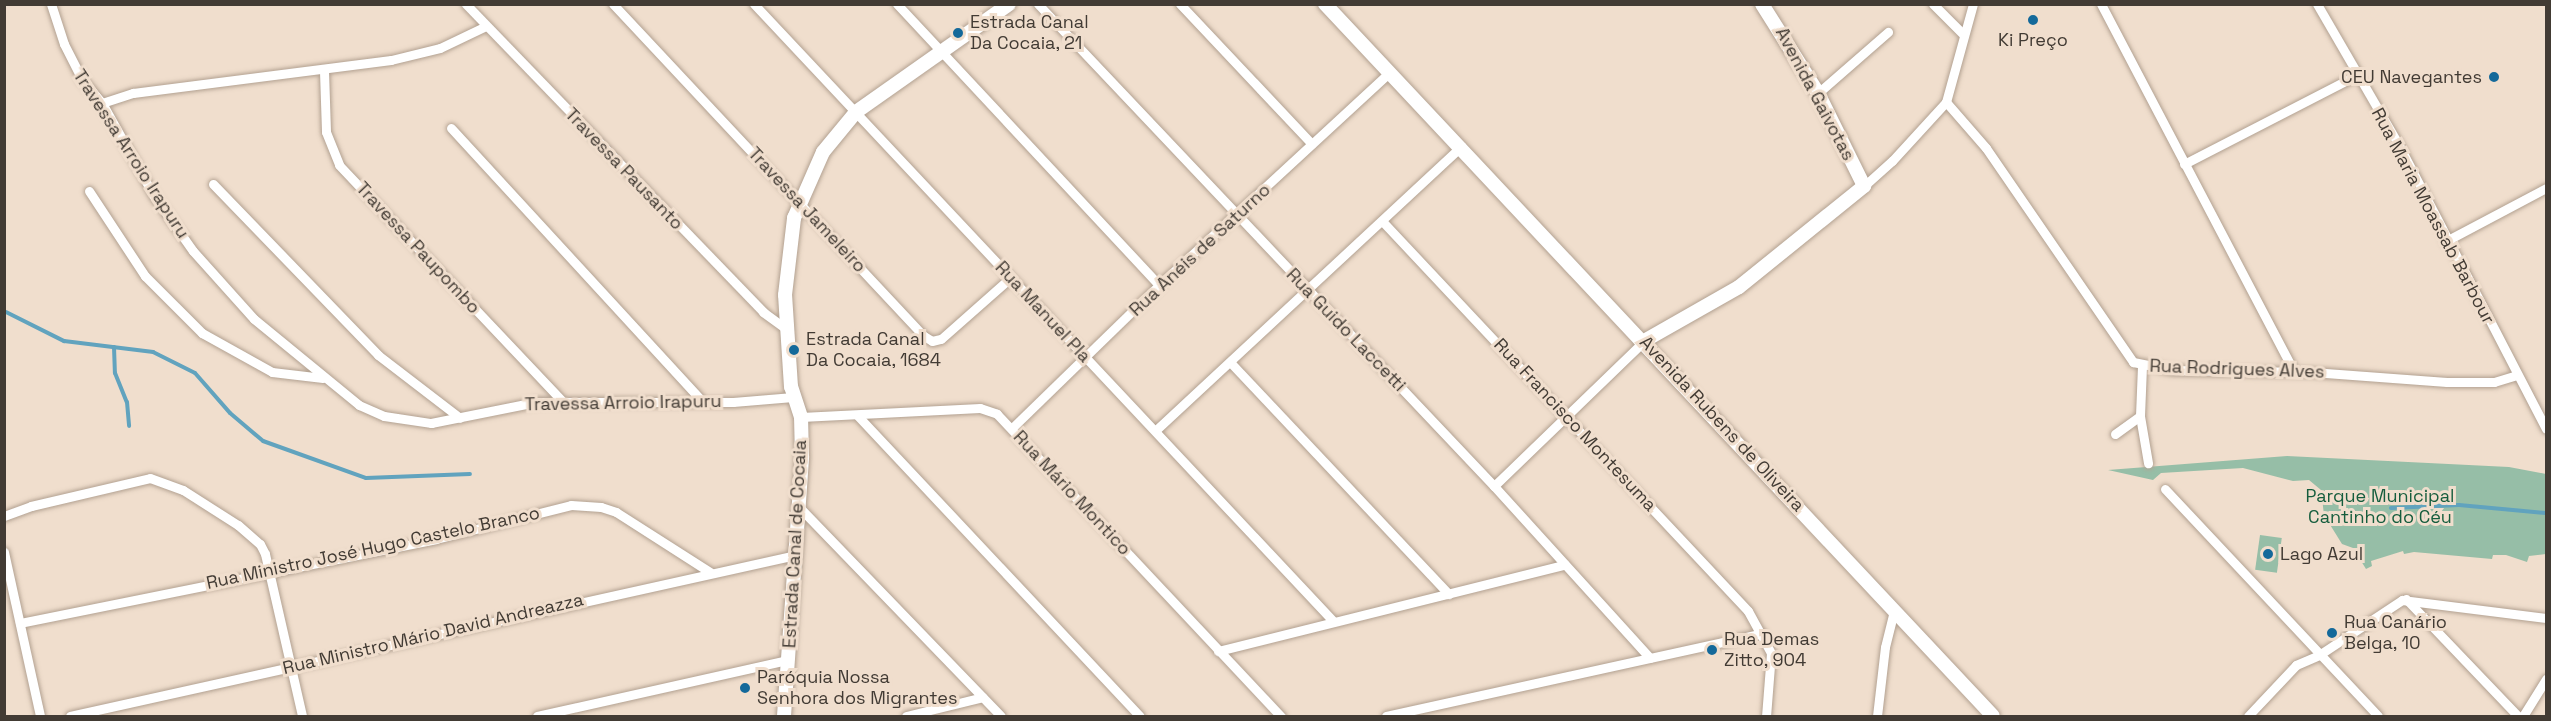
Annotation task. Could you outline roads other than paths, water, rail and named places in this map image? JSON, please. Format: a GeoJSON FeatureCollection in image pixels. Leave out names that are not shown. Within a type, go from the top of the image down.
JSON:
{"type":"FeatureCollection","features":[{"type":"Feature","properties":{"kind":"main road","name":"Estrada Canal de Cocaia"},"geometry":{"type":"LineString","coordinates":[[784,717],[800,508],[801,417],[793,397],[786,329],[786,263],[801,203],[823,152],[856,112],[1009,4]]}},
{"type":"Feature","properties":{"kind":"main road","name":"Avenida Rubens de Oliveira"},"geometry":{"type":"LineString","coordinates":[[1325,4],[1388,74],[1462,146],[1894,610],[1980,710],[1994,717]]}},
{"type":"Feature","properties":{"kind":"main road","name":"Avenida Gaivotas"},"geometry":{"type":"LineString","coordinates":[[1762,4],[1818,93],[1864,186]]}},
{"type":"Feature","properties":{"kind":"main road"},"geometry":{"type":"LineString","coordinates":[[1644,341],[1739,287],[1864,186]]}},
{"type":"Feature","properties":{"kind":"street","name":"Travessa Arroio Irapuru"},"geometry":{"type":"LineString","coordinates":[[51,4],[74,66],[102,104],[154,196],[193,251],[255,319],[323,378],[359,405],[384,416],[431,423],[506,406],[563,402],[793,397]]}},
{"type":"Feature","properties":{"kind":"street","name":"Travessa Pausanto"},"geometry":{"type":"LineString","coordinates":[[466,4],[762,312],[786,329]]}},
{"type":"Feature","properties":{"kind":"street","name":"Travessa Jameleiro"},"geometry":{"type":"LineString","coordinates":[[613,4],[932,341],[941,339],[1010,278]]}},
{"type":"Feature","properties":{"kind":"street","name":"Rua Manuel Pla"},"geometry":{"type":"LineString","coordinates":[[754,4],[1332,620]]}},
{"type":"Feature","properties":{"kind":"street"},"geometry":{"type":"LineString","coordinates":[[897,4],[1159,285]]}},
{"type":"Feature","properties":{"kind":"street","name":"Rua Guido Laccetti"},"geometry":{"type":"LineString","coordinates":[[1038,4],[1494,486],[1650,658]]}},
{"type":"Feature","properties":{"kind":"street"},"geometry":{"type":"LineString","coordinates":[[1180,4],[1312,144]]}},
{"type":"Feature","properties":{"kind":"street"},"geometry":{"type":"LineString","coordinates":[[1933,4],[1964,34]]}},
{"type":"Feature","properties":{"kind":"street"},"geometry":{"type":"LineString","coordinates":[[1864,186],[1892,161],[1946,102],[1973,4]]}},
{"type":"Feature","properties":{"kind":"street"},"geometry":{"type":"LineString","coordinates":[[2101,4],[2294,371]]}},
{"type":"Feature","properties":{"kind":"street","name":"Rua Maria Moassab Barbour"},"geometry":{"type":"LineString","coordinates":[[2317,4],[2401,149],[2446,241],[2547,429]]}},
{"type":"Feature","properties":{"kind":"street"},"geometry":{"type":"LineString","coordinates":[[102,104],[139,93],[324,71],[417,54],[486,26]]}},
{"type":"Feature","properties":{"kind":"street"},"geometry":{"type":"LineString","coordinates":[[1818,93],[1888,32]]}},
{"type":"Feature","properties":{"kind":"street","name":"Travessa Paupombo"},"geometry":{"type":"LineString","coordinates":[[324,71],[326,132],[339,165],[563,402]]}},
{"type":"Feature","properties":{"kind":"street","name":"Rua Anéis de Saturno"},"geometry":{"type":"LineString","coordinates":[[1012,427],[1159,285],[1237,216],[1388,74]]}},
{"type":"Feature","properties":{"kind":"street"},"geometry":{"type":"LineString","coordinates":[[2184,164],[2357,75]]}},
{"type":"Feature","properties":{"kind":"street","name":"Rua Rodrigues Alves"},"geometry":{"type":"LineString","coordinates":[[1946,102],[1986,148],[2123,352],[2142,366],[2294,371],[2467,382],[2494,382],[2517,375]]}},
{"type":"Feature","properties":{"kind":"street"},"geometry":{"type":"LineString","coordinates":[[451,128],[702,400]]}},
{"type":"Feature","properties":{"kind":"street"},"geometry":{"type":"LineString","coordinates":[[1156,430],[1309,291],[1462,146]]}},
{"type":"Feature","properties":{"kind":"street"},"geometry":{"type":"LineString","coordinates":[[213,184],[378,355],[460,418]]}},
{"type":"Feature","properties":{"kind":"street"},"geometry":{"type":"LineString","coordinates":[[2446,241],[2547,188]]}},
{"type":"Feature","properties":{"kind":"street"},"geometry":{"type":"LineString","coordinates":[[88,191],[145,276],[202,333],[272,372],[323,378]]}},
{"type":"Feature","properties":{"kind":"street","name":"Rua Francisco Montesuma"},"geometry":{"type":"LineString","coordinates":[[1383,222],[1725,585],[1762,633]]}},
{"type":"Feature","properties":{"kind":"street"},"geometry":{"type":"LineString","coordinates":[[1494,486],[1568,417],[1644,341]]}},
{"type":"Feature","properties":{"kind":"street"},"geometry":{"type":"LineString","coordinates":[[1230,362],[1449,594]]}},
{"type":"Feature","properties":{"kind":"street"},"geometry":{"type":"LineString","coordinates":[[2142,366],[2140,416],[2148,463]]}},
{"type":"Feature","properties":{"kind":"street","name":"Rua Mário Montico"},"geometry":{"type":"LineString","coordinates":[[801,417],[980,408],[997,414],[1012,427],[1281,717]]}},
{"type":"Feature","properties":{"kind":"street"},"geometry":{"type":"LineString","coordinates":[[857,415],[1140,717]]}},
{"type":"Feature","properties":{"kind":"street"},"geometry":{"type":"LineString","coordinates":[[2115,434],[2140,416]]}},
{"type":"Feature","properties":{"kind":"street"},"geometry":{"type":"LineString","coordinates":[[4,516],[76,494],[156,479],[183,490],[238,525],[260,544],[302,717]]}},
{"type":"Feature","properties":{"kind":"street"},"geometry":{"type":"LineString","coordinates":[[2165,489],[2378,717]]}},
{"type":"Feature","properties":{"kind":"street","name":"Rua Ministro José Hugo Castelo Branco"},"geometry":{"type":"LineString","coordinates":[[20,623],[268,570],[436,538],[571,505],[601,507],[616,512],[710,572]]}},
{"type":"Feature","properties":{"kind":"street"},"geometry":{"type":"LineString","coordinates":[[800,508],[1001,717]]}},
{"type":"Feature","properties":{"kind":"street"},"geometry":{"type":"LineString","coordinates":[[4,552],[40,717]]}},
{"type":"Feature","properties":{"kind":"street","name":"Rua Ministro Mário David Andreazza"},"geometry":{"type":"LineString","coordinates":[[70,717],[710,572],[796,555]]}},
{"type":"Feature","properties":{"kind":"street"},"geometry":{"type":"LineString","coordinates":[[1218,651],[1332,620],[1564,565]]}},
{"type":"Feature","properties":{"kind":"street"},"geometry":{"type":"LineString","coordinates":[[2406,599],[2518,717]]}},
{"type":"Feature","properties":{"kind":"street"},"geometry":{"type":"LineString","coordinates":[[2248,717],[2296,665],[2319,655],[2390,605],[2406,599],[2547,618]]}},
{"type":"Feature","properties":{"kind":"street"},"geometry":{"type":"LineString","coordinates":[[1877,717],[1894,610]]}},
{"type":"Feature","properties":{"kind":"street"},"geometry":{"type":"LineString","coordinates":[[1386,717],[1762,633],[1771,662],[1766,717]]}},
{"type":"Feature","properties":{"kind":"street"},"geometry":{"type":"LineString","coordinates":[[537,717],[788,660]]}},
{"type":"Feature","properties":{"kind":"street"},"geometry":{"type":"LineString","coordinates":[[2523,717],[2547,679]]}},
{"type":"Feature","properties":{"kind":"street"},"geometry":{"type":"LineString","coordinates":[[906,717],[984,697]]}},
{"type":"Feature","properties":{"kind":"waterway"},"geometry":{"type":"LineString","coordinates":[[6,312],[64,341],[153,352],[195,373],[230,413],[263,441],[366,478],[470,474]]}},
{"type":"Feature","properties":{"kind":"waterway"},"geometry":{"type":"LineString","coordinates":[[114,347],[115,373],[127,402],[129,426]]}},
{"type":"Feature","properties":{"kind":"waterway"},"geometry":{"type":"LineString","coordinates":[[2391,508],[2459,505],[2546,513]]}},
{"type":"Feature","properties":{"kind":"place","name":"Ki Preço"},"geometry":{"type":"Point","coordinates":[2033,20]}},
{"type":"Feature","properties":{"kind":"place","name":"Estrada Canal Da Cocaia, 21"},"geometry":{"type":"Point","coordinates":[958,33]}},
{"type":"Feature","properties":{"kind":"place","name":"CEU Navegantes"},"geometry":{"type":"Point","coordinates":[2494,77]}},
{"type":"Feature","properties":{"kind":"place","name":"Estrada Canal Da Cocaia, 1684"},"geometry":{"type":"Point","coordinates":[794,350]}},
{"type":"Feature","properties":{"kind":"place","name":"Lago Azul"},"geometry":{"type":"Point","coordinates":[2268,554]}},
{"type":"Feature","properties":{"kind":"place","name":"Rua Canário Belga, 10"},"geometry":{"type":"Point","coordinates":[2332,633]}},
{"type":"Feature","properties":{"kind":"place","name":"Rua Demas Zitto, 904"},"geometry":{"type":"Point","coordinates":[1712,650]}},
{"type":"Feature","properties":{"kind":"place","name":"Paróquia Nossa Senhora dos Migrantes"},"geometry":{"type":"Point","coordinates":[745,688]}},
{"type":"Feature","properties":{"kind":"park label","name":"Parque Municipal Cantinho do Céu"},"geometry":{"type":"Point","coordinates":[2380,507]}}]}
